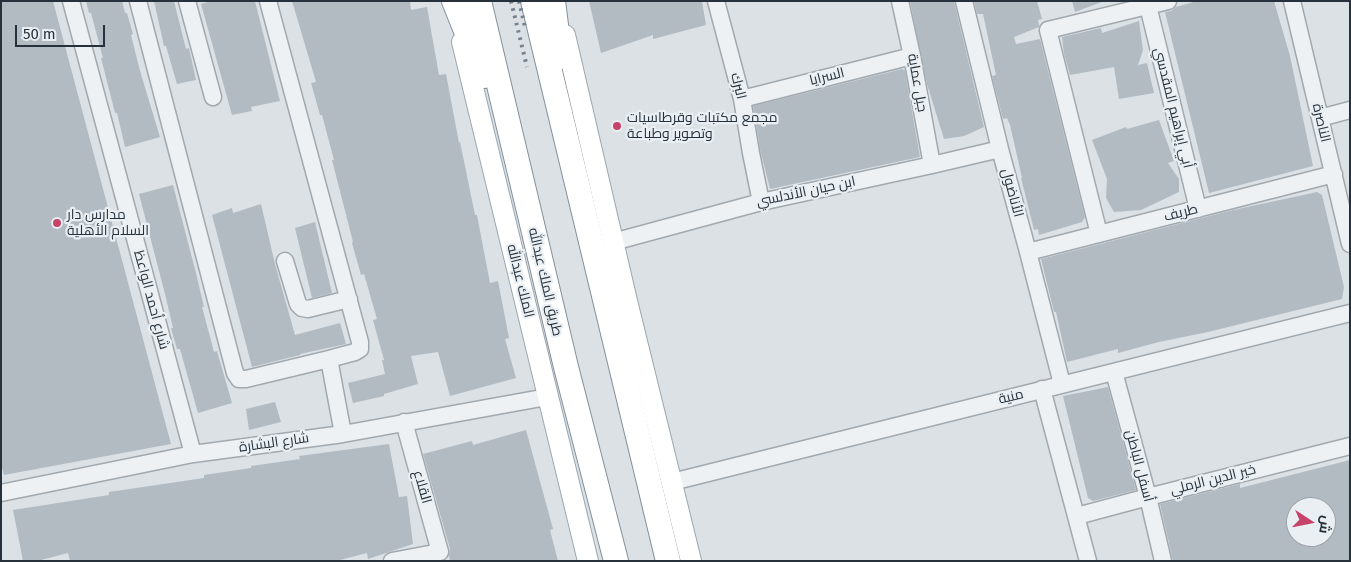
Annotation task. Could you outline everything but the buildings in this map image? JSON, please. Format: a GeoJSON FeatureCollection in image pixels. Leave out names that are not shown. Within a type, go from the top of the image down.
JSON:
{"type":"FeatureCollection","features":[{"type":"Feature","properties":{"kind":"highway"},"geometry":{"type":"LineString","coordinates":[[453,1],[482,68],[544,318],[566,368]]}},
{"type":"Feature","properties":{"kind":"highway","name":"طريق الملك عبدالله"},"geometry":{"type":"LineString","coordinates":[[479,1],[566,368],[616,561]]}},
{"type":"Feature","properties":{"kind":"highway"},"geometry":{"type":"LineString","coordinates":[[533,1],[668,561]]}},
{"type":"Feature","properties":{"kind":"highway"},"geometry":{"type":"LineString","coordinates":[[555,1],[565,94],[611,293],[619,360]]}},
{"type":"Feature","properties":{"kind":"main road","name":"الملك عبدالله"},"geometry":{"type":"LineString","coordinates":[[453,1],[588,561]]}},
{"type":"Feature","properties":{"kind":"main road"},"geometry":{"type":"LineString","coordinates":[[555,1],[691,561]]}},
{"type":"Feature","properties":{"kind":"street","name":"شارع أحمد الواعظ"},"geometry":{"type":"LineString","coordinates":[[71,1],[193,454]]}},
{"type":"Feature","properties":{"kind":"street"},"geometry":{"type":"LineString","coordinates":[[138,1],[235,373],[239,379],[246,379],[330,359],[360,349],[360,342],[349,299],[268,1]]}},
{"type":"Feature","properties":{"kind":"street"},"geometry":{"type":"LineString","coordinates":[[186,1],[213,97]]}},
{"type":"Feature","properties":{"kind":"street","name":"البرك"},"geometry":{"type":"LineString","coordinates":[[716,1],[742,98],[751,153],[762,202]]}},
{"type":"Feature","properties":{"kind":"street","name":"جبل عماية"},"geometry":{"type":"LineString","coordinates":[[900,1],[932,165]]}},
{"type":"Feature","properties":{"kind":"street","name":"الأناضول"},"geometry":{"type":"LineString","coordinates":[[964,1],[1000,148],[1062,384]]}},
{"type":"Feature","properties":{"kind":"street"},"geometry":{"type":"LineString","coordinates":[[1099,234],[1048,30],[1168,1]]}},
{"type":"Feature","properties":{"kind":"street","name":"الناصرة"},"geometry":{"type":"LineString","coordinates":[[1292,1],[1350,244]]}},
{"type":"Feature","properties":{"kind":"street","name":"أبي إبراهيم المقدسي"},"geometry":{"type":"LineString","coordinates":[[1148,6],[1198,209]]}},
{"type":"Feature","properties":{"kind":"street","name":"السرايا"},"geometry":{"type":"LineString","coordinates":[[742,98],[912,56]]}},
{"type":"Feature","properties":{"kind":"street"},"geometry":{"type":"LineString","coordinates":[[1320,118],[1350,110]]}},
{"type":"Feature","properties":{"kind":"street","name":"ابن حيان الأندلسي"},"geometry":{"type":"LineString","coordinates":[[613,242],[762,202],[932,165],[1000,148]]}},
{"type":"Feature","properties":{"kind":"street","name":"طريف"},"geometry":{"type":"LineString","coordinates":[[1028,252],[1334,174]]}},
{"type":"Feature","properties":{"kind":"street"},"geometry":{"type":"LineString","coordinates":[[286,261],[298,304],[302,308],[308,309],[349,299]]}},
{"type":"Feature","properties":{"kind":"street","name":"منية"},"geometry":{"type":"LineString","coordinates":[[672,482],[1350,313]]}},
{"type":"Feature","properties":{"kind":"street"},"geometry":{"type":"LineString","coordinates":[[330,359],[343,434]]}},
{"type":"Feature","properties":{"kind":"street","name":"أسفل الباطن"},"geometry":{"type":"LineString","coordinates":[[1114,372],[1148,496],[1163,561]]}},
{"type":"Feature","properties":{"kind":"street"},"geometry":{"type":"LineString","coordinates":[[1042,389],[1088,561]]}},
{"type":"Feature","properties":{"kind":"street","name":"شارع البشارة"},"geometry":{"type":"LineString","coordinates":[[1,493],[193,454],[343,434],[547,396]]}},
{"type":"Feature","properties":{"kind":"street","name":"القلاع"},"geometry":{"type":"LineString","coordinates":[[392,561],[441,557],[404,422]]}},
{"type":"Feature","properties":{"kind":"street","name":"خير الدين الرملي"},"geometry":{"type":"LineString","coordinates":[[1077,516],[1148,496],[1350,446]]}},
{"type":"Feature","properties":{"kind":"railway"},"geometry":{"type":"LineString","coordinates":[[511,1],[527,67]]}},
{"type":"Feature","properties":{"kind":"railway"},"geometry":{"type":"LineString","coordinates":[[519,1],[525,27]]}},
{"type":"Feature","properties":{"kind":"place","name":"مجمع مكتبات وقرطاسيات وتصوير وطباعة"},"geometry":{"type":"Point","coordinates":[617,126]}},
{"type":"Feature","properties":{"kind":"place","name":"مدارس دار السلام الأهلية"},"geometry":{"type":"Point","coordinates":[57,223]}}]}
